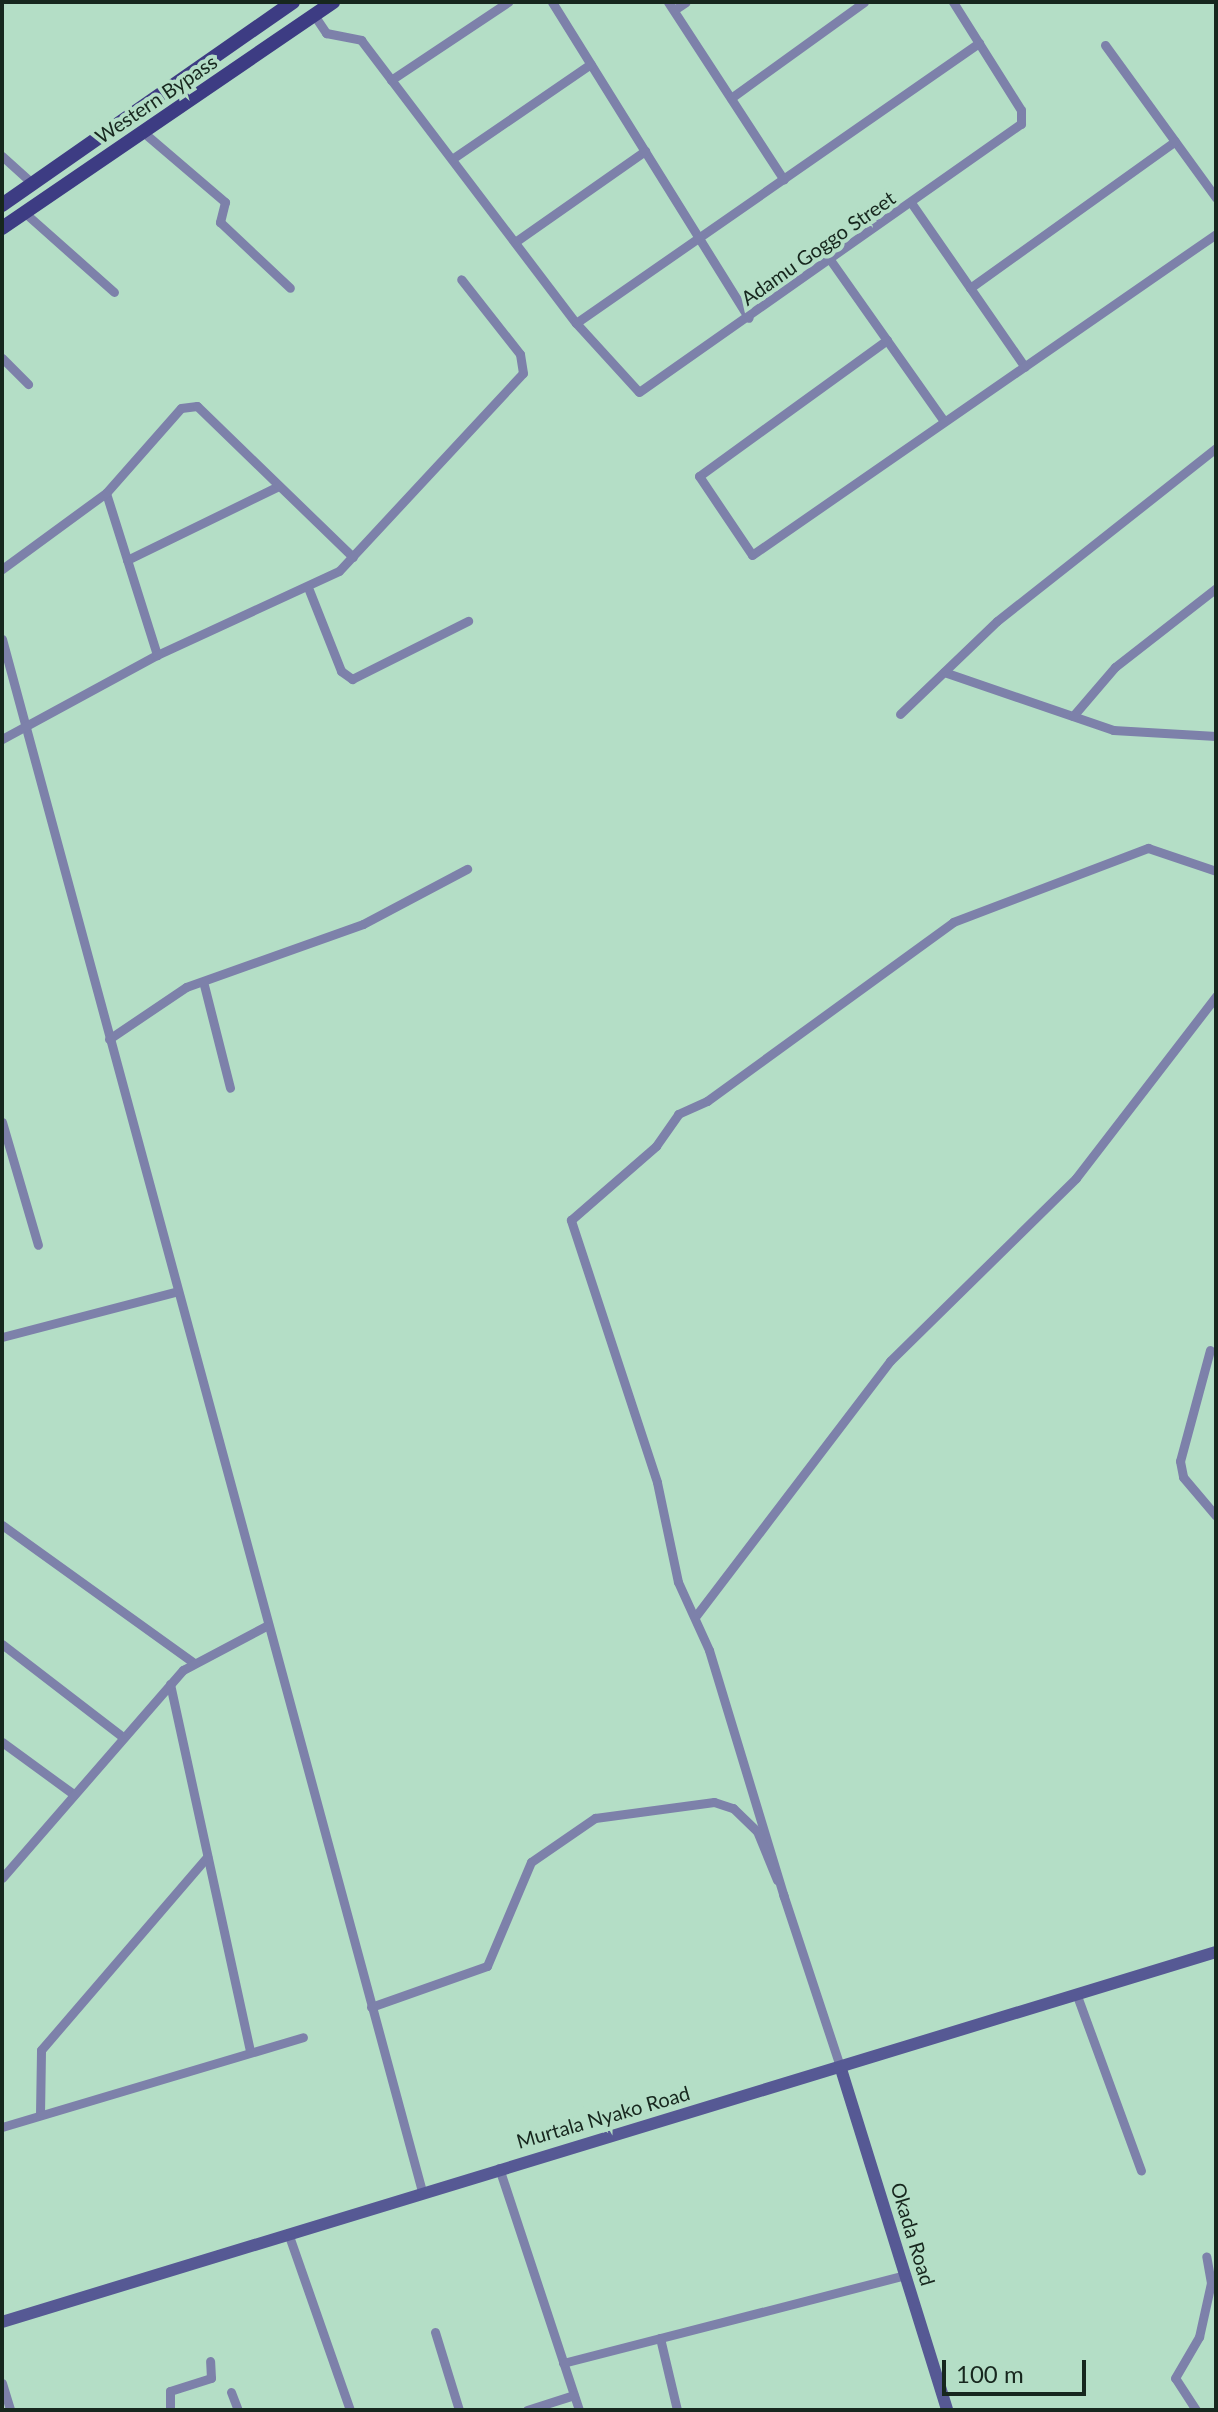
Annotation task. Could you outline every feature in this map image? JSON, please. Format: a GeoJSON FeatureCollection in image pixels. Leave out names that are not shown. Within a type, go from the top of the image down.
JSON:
{"type":"FeatureCollection","features":[{"type":"Feature","properties":{"kind":"main road","name":"Western Bypass"},"geometry":{"type":"LineString","coordinates":[[2,205],[293,2]]}},
{"type":"Feature","properties":{"kind":"main road","name":"Western Bypass"},"geometry":{"type":"LineString","coordinates":[[2,228],[333,2]]}},
{"type":"Feature","properties":{"kind":"street"},"geometry":{"type":"LineString","coordinates":[[391,80],[508,2]]}},
{"type":"Feature","properties":{"kind":"street"},"geometry":{"type":"LineString","coordinates":[[552,2],[749,318]]}},
{"type":"Feature","properties":{"kind":"street"},"geometry":{"type":"LineString","coordinates":[[686,2],[671,6],[784,180]]}},
{"type":"Feature","properties":{"kind":"street"},"geometry":{"type":"LineString","coordinates":[[731,98],[864,2]]}},
{"type":"Feature","properties":{"kind":"street"},"geometry":{"type":"LineString","coordinates":[[314,15],[326,33],[361,40],[576,323],[979,43],[953,2]]}},
{"type":"Feature","properties":{"kind":"street","name":"Adamu Goggo Street"},"geometry":{"type":"LineString","coordinates":[[576,323],[626,384],[644,390],[749,318],[912,204],[1023,118],[979,43]]}},
{"type":"Feature","properties":{"kind":"street"},"geometry":{"type":"LineString","coordinates":[[1105,45],[1216,198]]}},
{"type":"Feature","properties":{"kind":"street"},"geometry":{"type":"LineString","coordinates":[[452,159],[591,64]]}},
{"type":"Feature","properties":{"kind":"street"},"geometry":{"type":"LineString","coordinates":[[143,132],[225,202],[220,222],[290,288]]}},
{"type":"Feature","properties":{"kind":"street"},"geometry":{"type":"LineString","coordinates":[[970,288],[1175,141]]}},
{"type":"Feature","properties":{"kind":"street"},"geometry":{"type":"LineString","coordinates":[[515,242],[645,151]]}},
{"type":"Feature","properties":{"kind":"street"},"geometry":{"type":"LineString","coordinates":[[2,156],[33,184]]}},
{"type":"Feature","properties":{"kind":"street"},"geometry":{"type":"LineString","coordinates":[[912,204],[1025,367]]}},
{"type":"Feature","properties":{"kind":"street"},"geometry":{"type":"LineString","coordinates":[[25,213],[114,292]]}},
{"type":"Feature","properties":{"kind":"street"},"geometry":{"type":"LineString","coordinates":[[887,340],[699,476],[742,547],[752,555],[765,551],[944,421],[1216,234]]}},
{"type":"Feature","properties":{"kind":"street"},"geometry":{"type":"LineString","coordinates":[[831,261],[944,421]]}},
{"type":"Feature","properties":{"kind":"street"},"geometry":{"type":"LineString","coordinates":[[2,739],[26,721],[157,655],[309,590],[353,557],[523,373],[520,354],[461,279]]}},
{"type":"Feature","properties":{"kind":"street"},"geometry":{"type":"LineString","coordinates":[[2,358],[28,384]]}},
{"type":"Feature","properties":{"kind":"street"},"geometry":{"type":"LineString","coordinates":[[2,569],[106,493],[181,408],[197,406],[353,557]]}},
{"type":"Feature","properties":{"kind":"street"},"geometry":{"type":"LineString","coordinates":[[900,714],[997,621],[1216,448]]}},
{"type":"Feature","properties":{"kind":"street"},"geometry":{"type":"LineString","coordinates":[[127,560],[279,486]]}},
{"type":"Feature","properties":{"kind":"street"},"geometry":{"type":"LineString","coordinates":[[106,493],[157,655]]}},
{"type":"Feature","properties":{"kind":"street"},"geometry":{"type":"LineString","coordinates":[[1073,716],[1115,667],[1216,588]]}},
{"type":"Feature","properties":{"kind":"street"},"geometry":{"type":"LineString","coordinates":[[309,590],[341,671],[352,679],[468,621]]}},
{"type":"Feature","properties":{"kind":"street"},"geometry":{"type":"LineString","coordinates":[[2,639],[175,1292],[422,2191]]}},
{"type":"Feature","properties":{"kind":"street"},"geometry":{"type":"LineString","coordinates":[[944,672],[1073,716],[1162,737],[1216,736]]}},
{"type":"Feature","properties":{"kind":"street"},"geometry":{"type":"LineString","coordinates":[[841,2069],[695,1617],[678,1582],[657,1482],[609,1320],[589,1285],[573,1217],[656,1146],[678,1114],[707,1101],[953,922],[1148,848],[1216,871]]}},
{"type":"Feature","properties":{"kind":"street"},"geometry":{"type":"LineString","coordinates":[[109,1039],[186,987],[204,985],[363,924],[467,869]]}},
{"type":"Feature","properties":{"kind":"street"},"geometry":{"type":"LineString","coordinates":[[204,985],[230,1088]]}},
{"type":"Feature","properties":{"kind":"street"},"geometry":{"type":"LineString","coordinates":[[695,1617],[890,1361],[1076,1178],[1216,996]]}},
{"type":"Feature","properties":{"kind":"street"},"geometry":{"type":"LineString","coordinates":[[2,1122],[38,1245]]}},
{"type":"Feature","properties":{"kind":"street"},"geometry":{"type":"LineString","coordinates":[[2,1337],[175,1292]]}},
{"type":"Feature","properties":{"kind":"street"},"geometry":{"type":"LineString","coordinates":[[1210,1350],[1180,1461],[1183,1477],[1216,1516]]}},
{"type":"Feature","properties":{"kind":"street"},"geometry":{"type":"LineString","coordinates":[[2,1525],[193,1662]]}},
{"type":"Feature","properties":{"kind":"street"},"geometry":{"type":"LineString","coordinates":[[2,1878],[120,1735],[193,1662],[266,1626]]}},
{"type":"Feature","properties":{"kind":"street"},"geometry":{"type":"LineString","coordinates":[[2,1644],[120,1735]]}},
{"type":"Feature","properties":{"kind":"street"},"geometry":{"type":"LineString","coordinates":[[170,1684],[250,2051]]}},
{"type":"Feature","properties":{"kind":"street"},"geometry":{"type":"LineString","coordinates":[[2,1742],[72,1793]]}},
{"type":"Feature","properties":{"kind":"street"},"geometry":{"type":"LineString","coordinates":[[371,2007],[487,1966],[531,1862],[595,1818],[714,1802],[733,1808],[757,1831],[784,1897]]}},
{"type":"Feature","properties":{"kind":"street"},"geometry":{"type":"LineString","coordinates":[[40,2115],[41,2050],[207,1857]]}},
{"type":"Feature","properties":{"kind":"street","name":"Murtala Nyako Road"},"geometry":{"type":"LineString","coordinates":[[2,2322],[422,2191],[841,2069],[1076,1993],[1216,1952]]}},
{"type":"Feature","properties":{"kind":"street"},"geometry":{"type":"LineString","coordinates":[[1076,1993],[1141,2171]]}},
{"type":"Feature","properties":{"kind":"street"},"geometry":{"type":"LineString","coordinates":[[2,2127],[303,2037]]}},
{"type":"Feature","properties":{"kind":"street","name":"Okada Road"},"geometry":{"type":"LineString","coordinates":[[841,2069],[947,2410]]}},
{"type":"Feature","properties":{"kind":"street"},"geometry":{"type":"LineString","coordinates":[[499,2168],[579,2410]]}},
{"type":"Feature","properties":{"kind":"street"},"geometry":{"type":"LineString","coordinates":[[288,2233],[350,2410]]}},
{"type":"Feature","properties":{"kind":"street"},"geometry":{"type":"LineString","coordinates":[[1196,2410],[1175,2378],[1199,2337],[1211,2283],[1206,2256]]}},
{"type":"Feature","properties":{"kind":"street"},"geometry":{"type":"LineString","coordinates":[[563,2363],[905,2275]]}},
{"type":"Feature","properties":{"kind":"street"},"geometry":{"type":"LineString","coordinates":[[435,2332],[459,2410]]}},
{"type":"Feature","properties":{"kind":"street"},"geometry":{"type":"LineString","coordinates":[[660,2338],[677,2410]]}},
{"type":"Feature","properties":{"kind":"street"},"geometry":{"type":"LineString","coordinates":[[170,2410],[170,2391],[211,2378],[210,2361]]}},
{"type":"Feature","properties":{"kind":"street"},"geometry":{"type":"LineString","coordinates":[[2,2383],[10,2410]]}},
{"type":"Feature","properties":{"kind":"street"},"geometry":{"type":"LineString","coordinates":[[231,2392],[238,2410]]}},
{"type":"Feature","properties":{"kind":"street"},"geometry":{"type":"LineString","coordinates":[[527,2410],[574,2395]]}}]}
